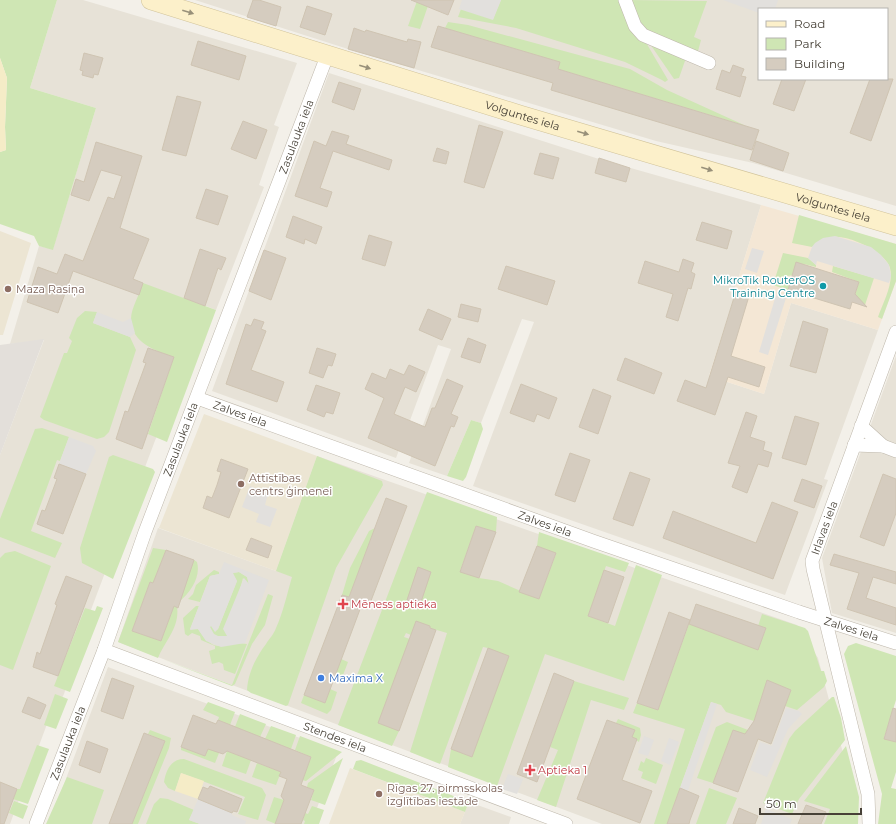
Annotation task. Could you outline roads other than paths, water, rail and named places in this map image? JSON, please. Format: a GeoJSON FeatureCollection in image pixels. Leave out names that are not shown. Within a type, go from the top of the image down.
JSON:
{"type":"FeatureCollection","features":[{"type":"Feature","properties":{"kind":"street","name":"Volguntes iela"},"geometry":{"type":"LineString","coordinates":[[151,0],[527,117],[896,226]]}},
{"type":"Feature","properties":{"kind":"street"},"geometry":{"type":"LineString","coordinates":[[625,0],[635,26],[643,35],[709,63]]}},
{"type":"Feature","properties":{"kind":"street","name":"Zasulauka iela"},"geometry":{"type":"LineString","coordinates":[[36,824],[104,650],[145,532],[327,56]]}},
{"type":"Feature","properties":{"kind":"street","name":"Irlavas iela"},"geometry":{"type":"LineString","coordinates":[[868,824],[868,794],[812,561],[896,332]]}},
{"type":"Feature","properties":{"kind":"street","name":"Zalves iela"},"geometry":{"type":"LineString","coordinates":[[197,398],[514,513],[826,621],[896,643]]}},
{"type":"Feature","properties":{"kind":"street"},"geometry":{"type":"LineString","coordinates":[[861,426],[883,446]]}},
{"type":"Feature","properties":{"kind":"street"},"geometry":{"type":"LineString","coordinates":[[854,445],[883,446],[896,451]]}},
{"type":"Feature","properties":{"kind":"street","name":"Stendes iela"},"geometry":{"type":"LineString","coordinates":[[104,650],[566,824]]}},
{"type":"Feature","properties":{"kind":"place","name":"MikroTik RouterOS Training Centre"},"geometry":{"type":"Point","coordinates":[823,286]}},
{"type":"Feature","properties":{"kind":"place","name":"Maza Rasiņa"},"geometry":{"type":"Point","coordinates":[8,289]}},
{"type":"Feature","properties":{"kind":"place","name":"Attīstības centrs ģimenei"},"geometry":{"type":"Point","coordinates":[241,484]}},
{"type":"Feature","properties":{"kind":"place","name":"Mēness aptieka"},"geometry":{"type":"Point","coordinates":[343,604]}},
{"type":"Feature","properties":{"kind":"place","name":"Maxima X"},"geometry":{"type":"Point","coordinates":[321,678]}},
{"type":"Feature","properties":{"kind":"place","name":"Aptieka 1"},"geometry":{"type":"Point","coordinates":[530,770]}},
{"type":"Feature","properties":{"kind":"place","name":"Rīgas 27. pirmsskolas izglītības iestāde"},"geometry":{"type":"Point","coordinates":[379,794]}}]}
